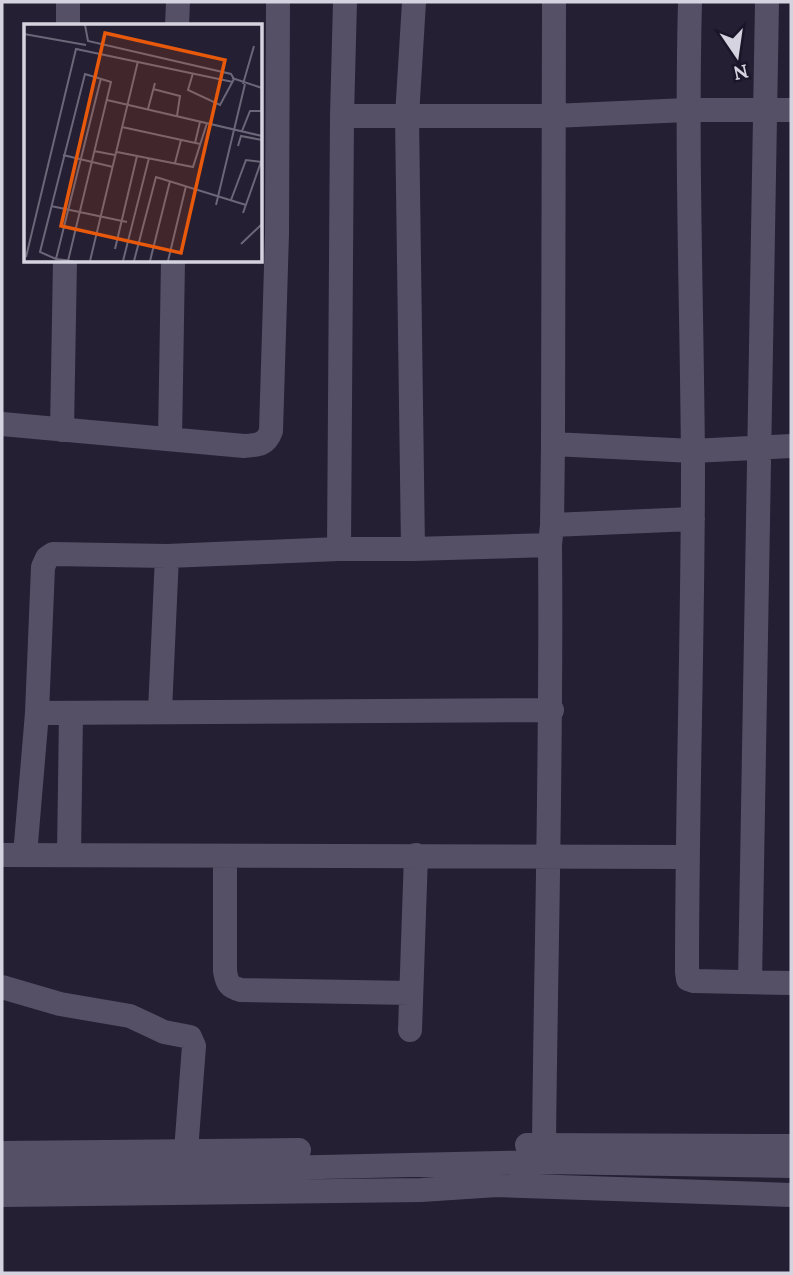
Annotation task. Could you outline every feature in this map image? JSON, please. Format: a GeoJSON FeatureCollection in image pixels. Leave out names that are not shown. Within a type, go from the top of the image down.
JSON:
{"type":"FeatureCollection","features":[{"type":"Feature","properties":{"kind":"street"},"geometry":{"type":"LineString","coordinates":[[68,2],[68,24]]}},
{"type":"Feature","properties":{"kind":"street"},"geometry":{"type":"LineString","coordinates":[[177,24],[178,2]]}},
{"type":"Feature","properties":{"kind":"street"},"geometry":{"type":"LineString","coordinates":[[2,424],[244,446],[260,445],[267,441],[271,431],[277,234],[278,2]]}},
{"type":"Feature","properties":{"kind":"street"},"geometry":{"type":"LineString","coordinates":[[339,549],[345,2]]}},
{"type":"Feature","properties":{"kind":"street"},"geometry":{"type":"LineString","coordinates":[[413,549],[407,117],[414,2]]}},
{"type":"Feature","properties":{"kind":"street"},"geometry":{"type":"LineString","coordinates":[[544,1144],[547,855],[552,710],[554,2]]}},
{"type":"Feature","properties":{"kind":"street"},"geometry":{"type":"LineString","coordinates":[[690,2],[687,110],[692,519],[688,979],[791,983]]}},
{"type":"Feature","properties":{"kind":"street"},"geometry":{"type":"LineString","coordinates":[[750,982],[767,2]]}},
{"type":"Feature","properties":{"kind":"street"},"geometry":{"type":"LineString","coordinates":[[342,116],[553,116],[687,110],[791,110]]}},
{"type":"Feature","properties":{"kind":"street"},"geometry":{"type":"LineString","coordinates":[[62,430],[65,262]]}},
{"type":"Feature","properties":{"kind":"street"},"geometry":{"type":"LineString","coordinates":[[170,439],[173,262]]}},
{"type":"Feature","properties":{"kind":"street"},"geometry":{"type":"LineString","coordinates":[[553,444],[692,451],[791,446]]}},
{"type":"Feature","properties":{"kind":"street"},"geometry":{"type":"LineString","coordinates":[[687,857],[13,855],[37,713],[43,567],[47,558],[53,554],[167,556],[339,549],[413,549],[692,519]]}},
{"type":"Feature","properties":{"kind":"street"},"geometry":{"type":"LineString","coordinates":[[160,711],[167,556]]}},
{"type":"Feature","properties":{"kind":"street"},"geometry":{"type":"LineString","coordinates":[[37,713],[552,710]]}},
{"type":"Feature","properties":{"kind":"street"},"geometry":{"type":"LineString","coordinates":[[69,855],[71,713]]}},
{"type":"Feature","properties":{"kind":"street"},"geometry":{"type":"LineString","coordinates":[[410,1030],[416,855]]}},
{"type":"Feature","properties":{"kind":"street"},"geometry":{"type":"LineString","coordinates":[[225,856],[225,971],[227,982],[232,987],[241,990],[411,993]]}},
{"type":"Feature","properties":{"kind":"street"},"geometry":{"type":"LineString","coordinates":[[2,987],[60,1004],[130,1016],[164,1032],[190,1037],[194,1046],[186,1151]]}},
{"type":"Feature","properties":{"kind":"street"},"geometry":{"type":"LineString","coordinates":[[2,1153],[544,1144],[791,1146]]}},
{"type":"Feature","properties":{"kind":"street"},"geometry":{"type":"LineString","coordinates":[[2,1174],[545,1162],[791,1166]]}},
{"type":"Feature","properties":{"kind":"street"},"geometry":{"type":"LineString","coordinates":[[2,1195],[421,1190],[497,1185],[791,1195]]}}]}
